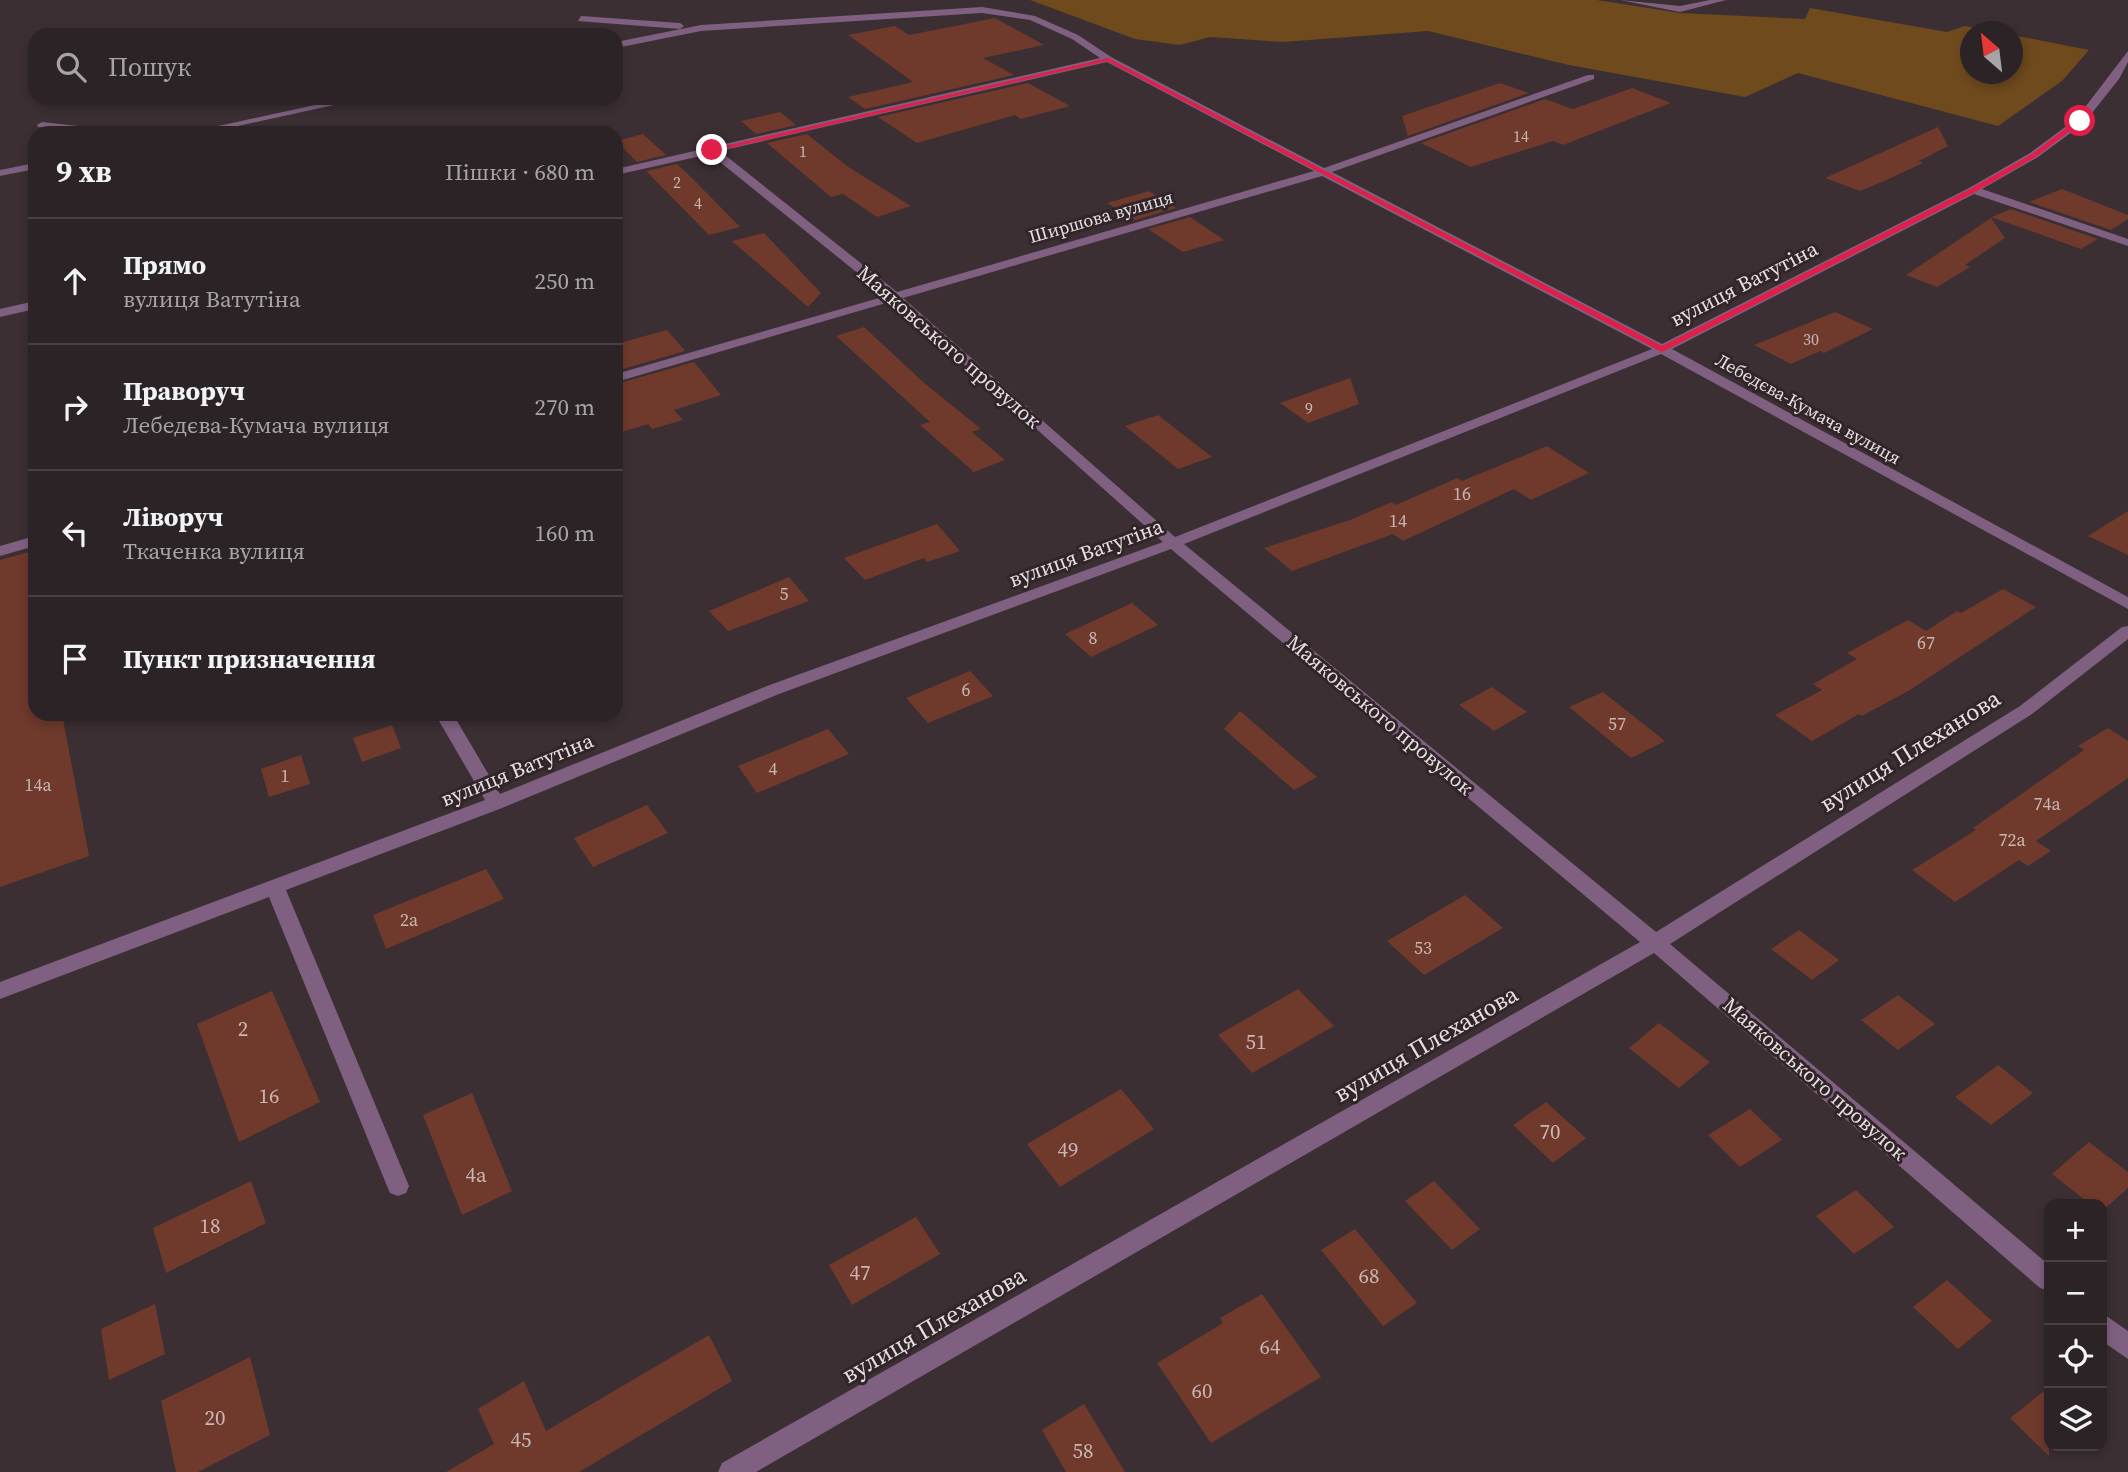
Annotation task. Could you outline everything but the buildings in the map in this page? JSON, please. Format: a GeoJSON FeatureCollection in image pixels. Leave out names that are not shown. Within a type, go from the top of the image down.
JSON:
{"type":"FeatureCollection","features":[{"type":"Feature","properties":{"kind":"street"},"geometry":{"type":"LineString","coordinates":[[1623,0],[1680,9],[1721,1]]}},
{"type":"Feature","properties":{"kind":"street","name":"Лебедєва-Кумача вулиця"},"geometry":{"type":"LineString","coordinates":[[701,28],[982,10],[1032,18],[1075,37],[1108,59],[1662,349],[2128,604]]}},
{"type":"Feature","properties":{"kind":"street"},"geometry":{"type":"LineString","coordinates":[[581,19],[701,28]]}},
{"type":"Feature","properties":{"kind":"street"},"geometry":{"type":"LineString","coordinates":[[623,45],[701,28]]}},
{"type":"Feature","properties":{"kind":"street","name":"вулиця Ватутіна"},"geometry":{"type":"LineString","coordinates":[[0,991],[496,803],[773,690],[1174,543],[1662,349],[1973,190],[2035,155],[2080,121],[2114,79],[2128,54]]}},
{"type":"Feature","properties":{"kind":"street"},"geometry":{"type":"LineString","coordinates":[[623,170],[1108,59]]}},
{"type":"Feature","properties":{"kind":"street","name":"Ширшова вулиця"},"geometry":{"type":"LineString","coordinates":[[623,376],[1323,172],[1591,77]]}},
{"type":"Feature","properties":{"kind":"street"},"geometry":{"type":"LineString","coordinates":[[225,126],[327,105]]}},
{"type":"Feature","properties":{"kind":"street"},"geometry":{"type":"LineString","coordinates":[[42,125],[51,126]]}},
{"type":"Feature","properties":{"kind":"street","name":"Маяковського провулок"},"geometry":{"type":"LineString","coordinates":[[712,150],[895,297],[1174,543],[1655,943],[2044,1276]]}},
{"type":"Feature","properties":{"kind":"street"},"geometry":{"type":"LineString","coordinates":[[0,173],[28,167]]}},
{"type":"Feature","properties":{"kind":"street"},"geometry":{"type":"LineString","coordinates":[[1973,190],[2128,243]]}},
{"type":"Feature","properties":{"kind":"street"},"geometry":{"type":"LineString","coordinates":[[0,313],[28,307]]}},
{"type":"Feature","properties":{"kind":"street"},"geometry":{"type":"LineString","coordinates":[[0,551],[28,543]]}},
{"type":"Feature","properties":{"kind":"street","name":"вулиця Плеханова"},"geometry":{"type":"LineString","coordinates":[[731,1472],[1655,943],[2026,710],[2128,631]]}},
{"type":"Feature","properties":{"kind":"street"},"geometry":{"type":"LineString","coordinates":[[448,721],[496,803]]}},
{"type":"Feature","properties":{"kind":"street"},"geometry":{"type":"LineString","coordinates":[[274,886],[398,1186]]}},
{"type":"Feature","properties":{"kind":"street"},"geometry":{"type":"LineString","coordinates":[[2107,1329],[2128,1347]]}},
{"type":"Feature","properties":{"kind":"shaded area"},"geometry":{"type":"Polygon","coordinates":[[[1030,0],[1597,0],[1680,13],[1805,19],[1810,8],[1947,32],[1960,28],[1960,84],[2023,84],[2023,37],[2089,50],[2062,81],[1998,126],[1798,73],[1745,97],[1569,65],[1428,31],[1283,42],[1210,37],[1180,45],[1135,39],[1030,0]]]}},
{"type":"Feature","properties":{"kind":"route"},"geometry":{"type":"LineString","coordinates":[[712,150],[1108,59],[1662,349],[1973,190],[2035,155],[2080,121]]}}]}
